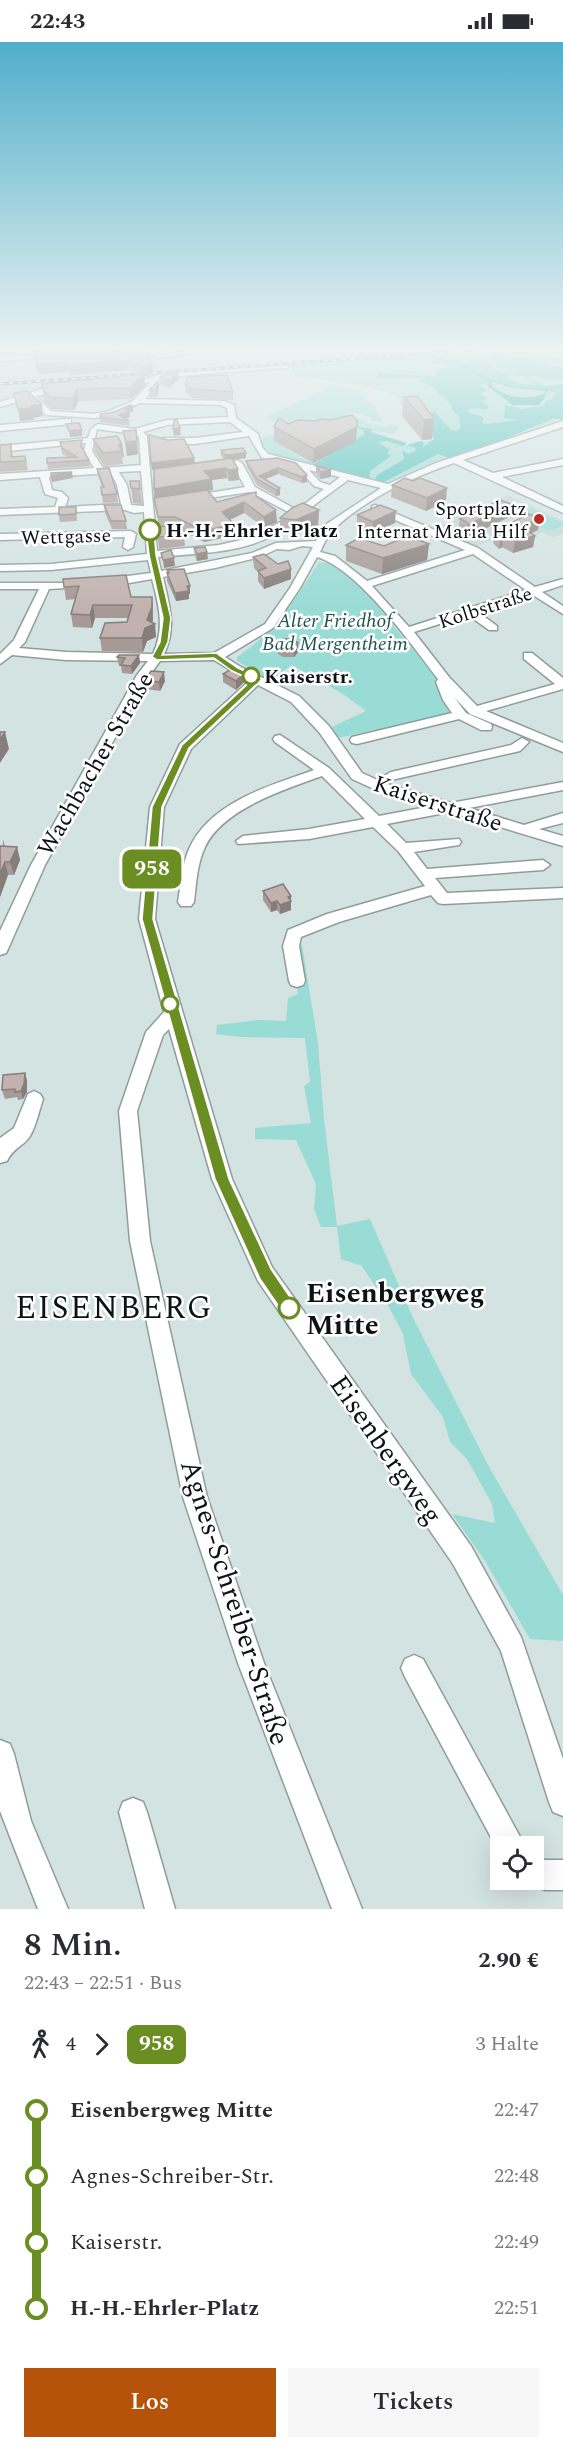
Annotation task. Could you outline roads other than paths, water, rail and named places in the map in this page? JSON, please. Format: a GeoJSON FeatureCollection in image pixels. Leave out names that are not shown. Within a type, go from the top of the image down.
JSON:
{"type":"FeatureCollection","features":[{"type":"Feature","properties":{"kind":"street"},"geometry":{"type":"LineString","coordinates":[[92,437],[88,452],[98,467]]}},
{"type":"Feature","properties":{"kind":"street"},"geometry":{"type":"LineString","coordinates":[[128,547],[131,534],[130,509],[150,473],[140,437]]}},
{"type":"Feature","properties":{"kind":"street"},"geometry":{"type":"LineString","coordinates":[[157,437],[168,442],[227,437]]}},
{"type":"Feature","properties":{"kind":"street"},"geometry":{"type":"LineString","coordinates":[[254,437],[265,456],[369,482],[393,481],[524,437]]}},
{"type":"Feature","properties":{"kind":"street"},"geometry":{"type":"LineString","coordinates":[[0,449],[90,442]]}},
{"type":"Feature","properties":{"kind":"street"},"geometry":{"type":"LineString","coordinates":[[276,460],[232,463],[251,489],[298,514],[346,477]]}},
{"type":"Feature","properties":{"kind":"street"},"geometry":{"type":"LineString","coordinates":[[455,460],[563,510]]}},
{"type":"Feature","properties":{"kind":"street"},"geometry":{"type":"LineString","coordinates":[[493,476],[563,462]]}},
{"type":"Feature","properties":{"kind":"street"},"geometry":{"type":"LineString","coordinates":[[71,463],[150,473]]}},
{"type":"Feature","properties":{"kind":"street"},"geometry":{"type":"LineString","coordinates":[[300,465],[317,484],[332,489]]}},
{"type":"Feature","properties":{"kind":"street"},"geometry":{"type":"LineString","coordinates":[[0,586],[45,587],[118,582],[215,566],[256,555],[328,527],[384,490],[439,465]]}},
{"type":"Feature","properties":{"kind":"street"},"geometry":{"type":"LineString","coordinates":[[0,477],[98,467]]}},
{"type":"Feature","properties":{"kind":"street"},"geometry":{"type":"LineString","coordinates":[[113,469],[120,480],[136,495]]}},
{"type":"Feature","properties":{"kind":"street"},"geometry":{"type":"LineString","coordinates":[[43,473],[48,492],[59,494],[63,498],[59,510]]}},
{"type":"Feature","properties":{"kind":"street"},"geometry":{"type":"LineString","coordinates":[[369,482],[384,490]]}},
{"type":"Feature","properties":{"kind":"street"},"geometry":{"type":"LineString","coordinates":[[176,502],[251,489]]}},
{"type":"Feature","properties":{"kind":"street","name":"Wachbacher Straße"},"geometry":{"type":"LineString","coordinates":[[0,949],[38,865],[143,675],[157,657],[164,642],[167,618],[153,555],[152,506],[136,495]]}},
{"type":"Feature","properties":{"kind":"street"},"geometry":{"type":"LineString","coordinates":[[363,503],[474,550],[563,611]]}},
{"type":"Feature","properties":{"kind":"street"},"geometry":{"type":"LineString","coordinates":[[0,512],[130,509],[152,506]]}},
{"type":"Feature","properties":{"kind":"street"},"geometry":{"type":"LineString","coordinates":[[0,568],[51,567],[153,555],[222,551],[260,542],[285,523]]}},
{"type":"Feature","properties":{"kind":"street"},"geometry":{"type":"LineString","coordinates":[[143,675],[179,663],[216,656],[243,644],[269,626],[295,588],[328,527]]}},
{"type":"Feature","properties":{"kind":"street","name":"Wettgasse"},"geometry":{"type":"LineString","coordinates":[[0,537],[154,532]]}},
{"type":"Feature","properties":{"kind":"street"},"geometry":{"type":"LineString","coordinates":[[188,540],[207,552]]}},
{"type":"Feature","properties":{"kind":"street"},"geometry":{"type":"LineString","coordinates":[[276,546],[289,547],[301,543],[331,558],[365,585],[474,711],[563,748]]}},
{"type":"Feature","properties":{"kind":"street"},"geometry":{"type":"LineString","coordinates":[[365,585],[474,550]]}},
{"type":"Feature","properties":{"kind":"street"},"geometry":{"type":"LineString","coordinates":[[118,582],[144,585],[162,592]]}},
{"type":"Feature","properties":{"kind":"street","name":"Kolbstraße"},"geometry":{"type":"LineString","coordinates":[[407,631],[563,582]]}},
{"type":"Feature","properties":{"kind":"street"},"geometry":{"type":"LineString","coordinates":[[0,660],[20,642],[45,587]]}},
{"type":"Feature","properties":{"kind":"street"},"geometry":{"type":"LineString","coordinates":[[471,612],[493,628]]}},
{"type":"Feature","properties":{"kind":"street"},"geometry":{"type":"LineString","coordinates":[[164,642],[169,650],[200,658]]}},
{"type":"Feature","properties":{"kind":"street"},"geometry":{"type":"LineString","coordinates":[[11,651],[66,656],[200,658]]}},
{"type":"Feature","properties":{"kind":"street","name":"Kaiserstraße"},"geometry":{"type":"LineString","coordinates":[[216,656],[235,669],[295,699],[324,729],[357,776],[379,786],[563,841]]}},
{"type":"Feature","properties":{"kind":"street"},"geometry":{"type":"LineString","coordinates":[[528,656],[563,685]]}},
{"type":"Feature","properties":{"kind":"street"},"geometry":{"type":"LineString","coordinates":[[157,657],[179,663]]}},
{"type":"Feature","properties":{"kind":"street","name":"Eisenbergweg"},"geometry":{"type":"LineString","coordinates":[[258,679],[185,747],[157,807],[147,919],[222,1179],[265,1274],[462,1555],[512,1647],[563,1802]]}},
{"type":"Feature","properties":{"kind":"street"},"geometry":{"type":"LineString","coordinates":[[445,680],[442,682],[451,707],[461,715],[522,742],[563,756]]}},
{"type":"Feature","properties":{"kind":"street"},"geometry":{"type":"LineString","coordinates":[[474,711],[563,685]]}},
{"type":"Feature","properties":{"kind":"street"},"geometry":{"type":"LineString","coordinates":[[357,740],[461,715]]}},
{"type":"Feature","properties":{"kind":"street"},"geometry":{"type":"LineString","coordinates":[[280,739],[324,771],[403,848],[433,889],[446,900],[563,893]]}},
{"type":"Feature","properties":{"kind":"street"},"geometry":{"type":"LineString","coordinates":[[391,776],[515,748],[522,742]]}},
{"type":"Feature","properties":{"kind":"street"},"geometry":{"type":"LineString","coordinates":[[186,902],[190,869],[199,843],[214,824],[284,784],[324,771]]}},
{"type":"Feature","properties":{"kind":"street"},"geometry":{"type":"LineString","coordinates":[[243,841],[309,834],[563,786]]}},
{"type":"Feature","properties":{"kind":"street"},"geometry":{"type":"LineString","coordinates":[[524,830],[543,822],[563,819]]}},
{"type":"Feature","properties":{"kind":"street"},"geometry":{"type":"LineString","coordinates":[[403,848],[454,842]]}},
{"type":"Feature","properties":{"kind":"street"},"geometry":{"type":"LineString","coordinates":[[422,874],[543,865]]}},
{"type":"Feature","properties":{"kind":"street"},"geometry":{"type":"LineString","coordinates":[[297,981],[291,946],[294,934],[333,918],[433,889]]}},
{"type":"Feature","properties":{"kind":"street","name":"Agnes-Schreiber-Straße"},"geometry":{"type":"LineString","coordinates":[[173,1014],[155,1032],[128,1111],[140,1242],[195,1497],[251,1664],[347,1909]]}},
{"type":"Feature","properties":{"kind":"street"},"geometry":{"type":"LineString","coordinates":[[0,1155],[6,1144],[22,1133],[34,1099]]}},
{"type":"Feature","properties":{"kind":"street"},"geometry":{"type":"LineString","coordinates":[[414,1668],[506,1836]]}},
{"type":"Feature","properties":{"kind":"street"},"geometry":{"type":"LineString","coordinates":[[0,1754],[17,1821],[53,1909]]}},
{"type":"Feature","properties":{"kind":"street"},"geometry":{"type":"LineString","coordinates":[[133,1812],[160,1909]]}},
{"type":"Feature","properties":{"kind":"street"},"geometry":{"type":"LineString","coordinates":[[544,1875],[563,1875]]}},
{"type":"Feature","properties":{"kind":"place","name":"Sportplatz Internat Maria Hilf"},"geometry":{"type":"Point","coordinates":[539,519]}},
{"type":"Feature","properties":{"kind":"place","name":"H.-H.-Ehrler-Platz"},"geometry":{"type":"Point","coordinates":[150,530]}},
{"type":"Feature","properties":{"kind":"place","name":"Kaiserstr."},"geometry":{"type":"Point","coordinates":[251,676]}},
{"type":"Feature","properties":{"kind":"place","name":"Eisenbergweg Mitte"},"geometry":{"type":"Point","coordinates":[289,1308]}},
{"type":"Feature","properties":{"kind":"district","name":"EISENBERG"},"geometry":{"type":"Point","coordinates":[114,1307]}},
{"type":"Feature","properties":{"kind":"park label","name":"Alter Friedhof Bad Mergentheim"},"geometry":{"type":"Point","coordinates":[335,632]}}]}
